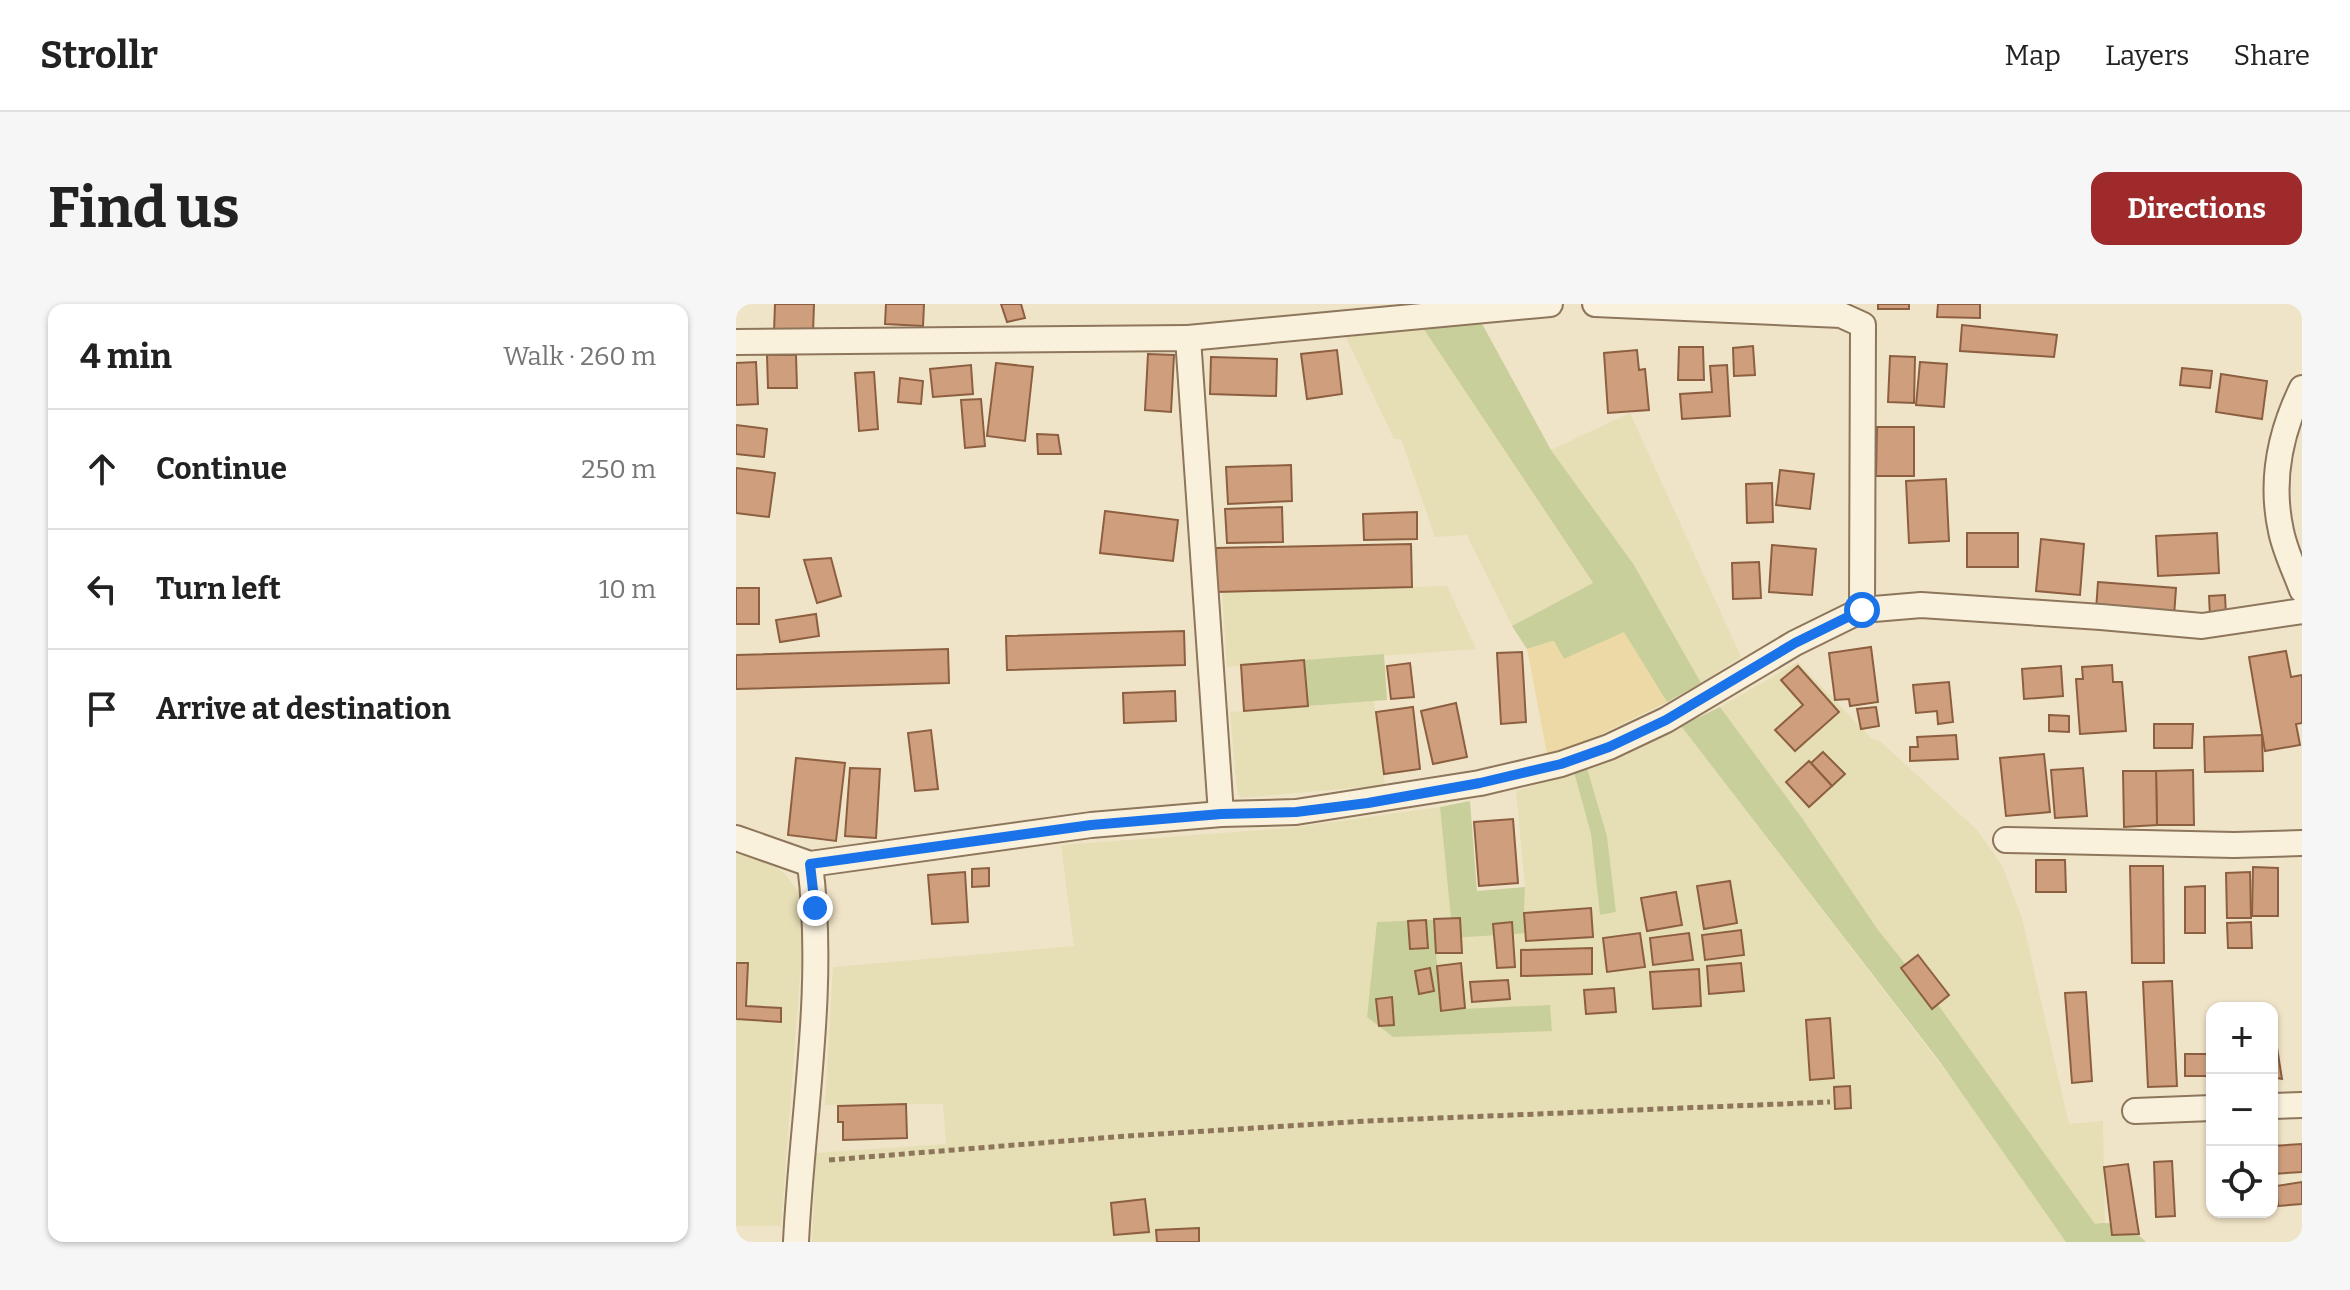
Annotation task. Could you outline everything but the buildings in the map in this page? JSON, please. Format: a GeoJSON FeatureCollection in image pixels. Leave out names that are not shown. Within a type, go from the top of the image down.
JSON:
{"type":"FeatureCollection","features":[{"type":"Feature","properties":{"kind":"street"},"geometry":{"type":"LineString","coordinates":[[736,342],[1188,338],[1550,304]]}},
{"type":"Feature","properties":{"kind":"street"},"geometry":{"type":"LineString","coordinates":[[1595,304],[1841,315],[1863,325],[1862,610]]}},
{"type":"Feature","properties":{"kind":"street"},"geometry":{"type":"LineString","coordinates":[[1188,338],[1221,814]]}},
{"type":"Feature","properties":{"kind":"street"},"geometry":{"type":"LineString","coordinates":[[2302,388],[2287,419],[2275,481],[2281,533],[2302,590]]}},
{"type":"Feature","properties":{"kind":"street"},"geometry":{"type":"LineString","coordinates":[[736,838],[810,864],[1091,825],[1221,814],[1296,812],[1480,783],[1561,764],[1609,747],[1666,720],[1795,643],[1862,610],[1921,605],[2202,626],[2302,611]]}},
{"type":"Feature","properties":{"kind":"street"},"geometry":{"type":"LineString","coordinates":[[2006,840],[2234,845],[2302,843]]}},
{"type":"Feature","properties":{"kind":"street"},"geometry":{"type":"LineString","coordinates":[[796,1242],[813,993],[815,908],[810,864]]}},
{"type":"Feature","properties":{"kind":"street"},"geometry":{"type":"LineString","coordinates":[[2278,1106],[2302,1105]]}},
{"type":"Feature","properties":{"kind":"street"},"geometry":{"type":"LineString","coordinates":[[2135,1111],[2206,1108]]}},
{"type":"Feature","properties":{"kind":"path"},"geometry":{"type":"LineString","coordinates":[[801,1162],[1352,1122],[1830,1102]]}},
{"type":"Feature","properties":{"kind":"shaded area"},"geometry":{"type":"Polygon","coordinates":[[[1421,325],[1593,584],[1512,626],[1467,535],[1435,537],[1401,439],[1394,439],[1343,331],[1421,325]]]}},
{"type":"Feature","properties":{"kind":"shaded area"},"geometry":{"type":"Polygon","coordinates":[[[1630,413],[1741,657],[1701,683],[1634,565],[1551,450],[1630,413]]]}},
{"type":"Feature","properties":{"kind":"shaded area"},"geometry":{"type":"Polygon","coordinates":[[[1447,586],[1476,649],[1227,667],[1222,592],[1447,586]]]}},
{"type":"Feature","properties":{"kind":"shaded area"},"geometry":{"type":"Polygon","coordinates":[[[1798,662],[1871,738],[1882,743],[1977,830],[2002,865],[2022,918],[2069,1124],[2103,1121],[2105,1222],[2095,1225],[1939,1006],[1878,931],[1802,818],[1720,707],[1798,662]]]}},
{"type":"Feature","properties":{"kind":"shaded area"},"geometry":{"type":"Polygon","coordinates":[[[1374,701],[1385,785],[1241,798],[1237,791],[1230,712],[1374,701]]]}},
{"type":"Feature","properties":{"kind":"shaded area"},"geometry":{"type":"Polygon","coordinates":[[[1681,726],[2016,1163],[2067,1242],[812,1242],[816,1153],[946,1144],[943,1104],[825,1105],[833,967],[1074,946],[1061,845],[1289,828],[1440,807],[1451,919],[1378,922],[1367,1017],[1393,1037],[1552,1030],[1550,1006],[1441,1011],[1435,939],[1528,925],[1524,913],[1525,887],[1516,791],[1574,772],[1591,834],[1600,915],[1616,912],[1607,836],[1587,768],[1629,753],[1681,726]]]}},
{"type":"Feature","properties":{"kind":"shaded area"},"geometry":{"type":"Polygon","coordinates":[[[736,851],[765,859],[785,874],[799,893],[804,924],[781,1226],[736,1226],[736,851]]]}},
{"type":"Feature","properties":{"kind":"green space"},"geometry":{"type":"Polygon","coordinates":[[[1480,320],[1551,450],[1634,565],[1701,683],[1667,702],[1623,633],[1564,659],[1553,641],[1527,649],[1512,626],[1593,583],[1421,325],[1480,320]]]}},
{"type":"Feature","properties":{"kind":"green space"},"geometry":{"type":"Polygon","coordinates":[[[1384,654],[1387,700],[1308,706],[1304,660],[1384,654]]]}},
{"type":"Feature","properties":{"kind":"green space"},"geometry":{"type":"Polygon","coordinates":[[[1720,707],[1802,818],[1878,930],[1939,1006],[2095,1224],[2108,1223],[2122,1227],[2146,1242],[2066,1242],[1940,1062],[1681,726],[1720,707]]]}},
{"type":"Feature","properties":{"kind":"green space"},"geometry":{"type":"Polygon","coordinates":[[[1587,768],[1607,836],[1616,912],[1600,915],[1591,834],[1574,772],[1587,768]]]}},
{"type":"Feature","properties":{"kind":"green space"},"geometry":{"type":"Polygon","coordinates":[[[1470,801],[1477,891],[1525,887],[1524,913],[1529,933],[1435,939],[1441,1010],[1550,1005],[1552,1031],[1393,1037],[1367,1017],[1377,922],[1451,919],[1440,807],[1470,801]]]}},
{"type":"Feature","properties":{"kind":"sand"},"geometry":{"type":"Polygon","coordinates":[[[1624,632],[1667,702],[1581,744],[1547,753],[1527,649],[1554,641],[1564,659],[1624,632]]]}},
{"type":"Feature","properties":{"kind":"route"},"geometry":{"type":"LineString","coordinates":[[815,908],[810,864],[1091,825],[1221,814],[1296,812],[1368,803],[1480,783],[1561,764],[1609,747],[1666,720],[1795,643],[1862,610]]}}]}
